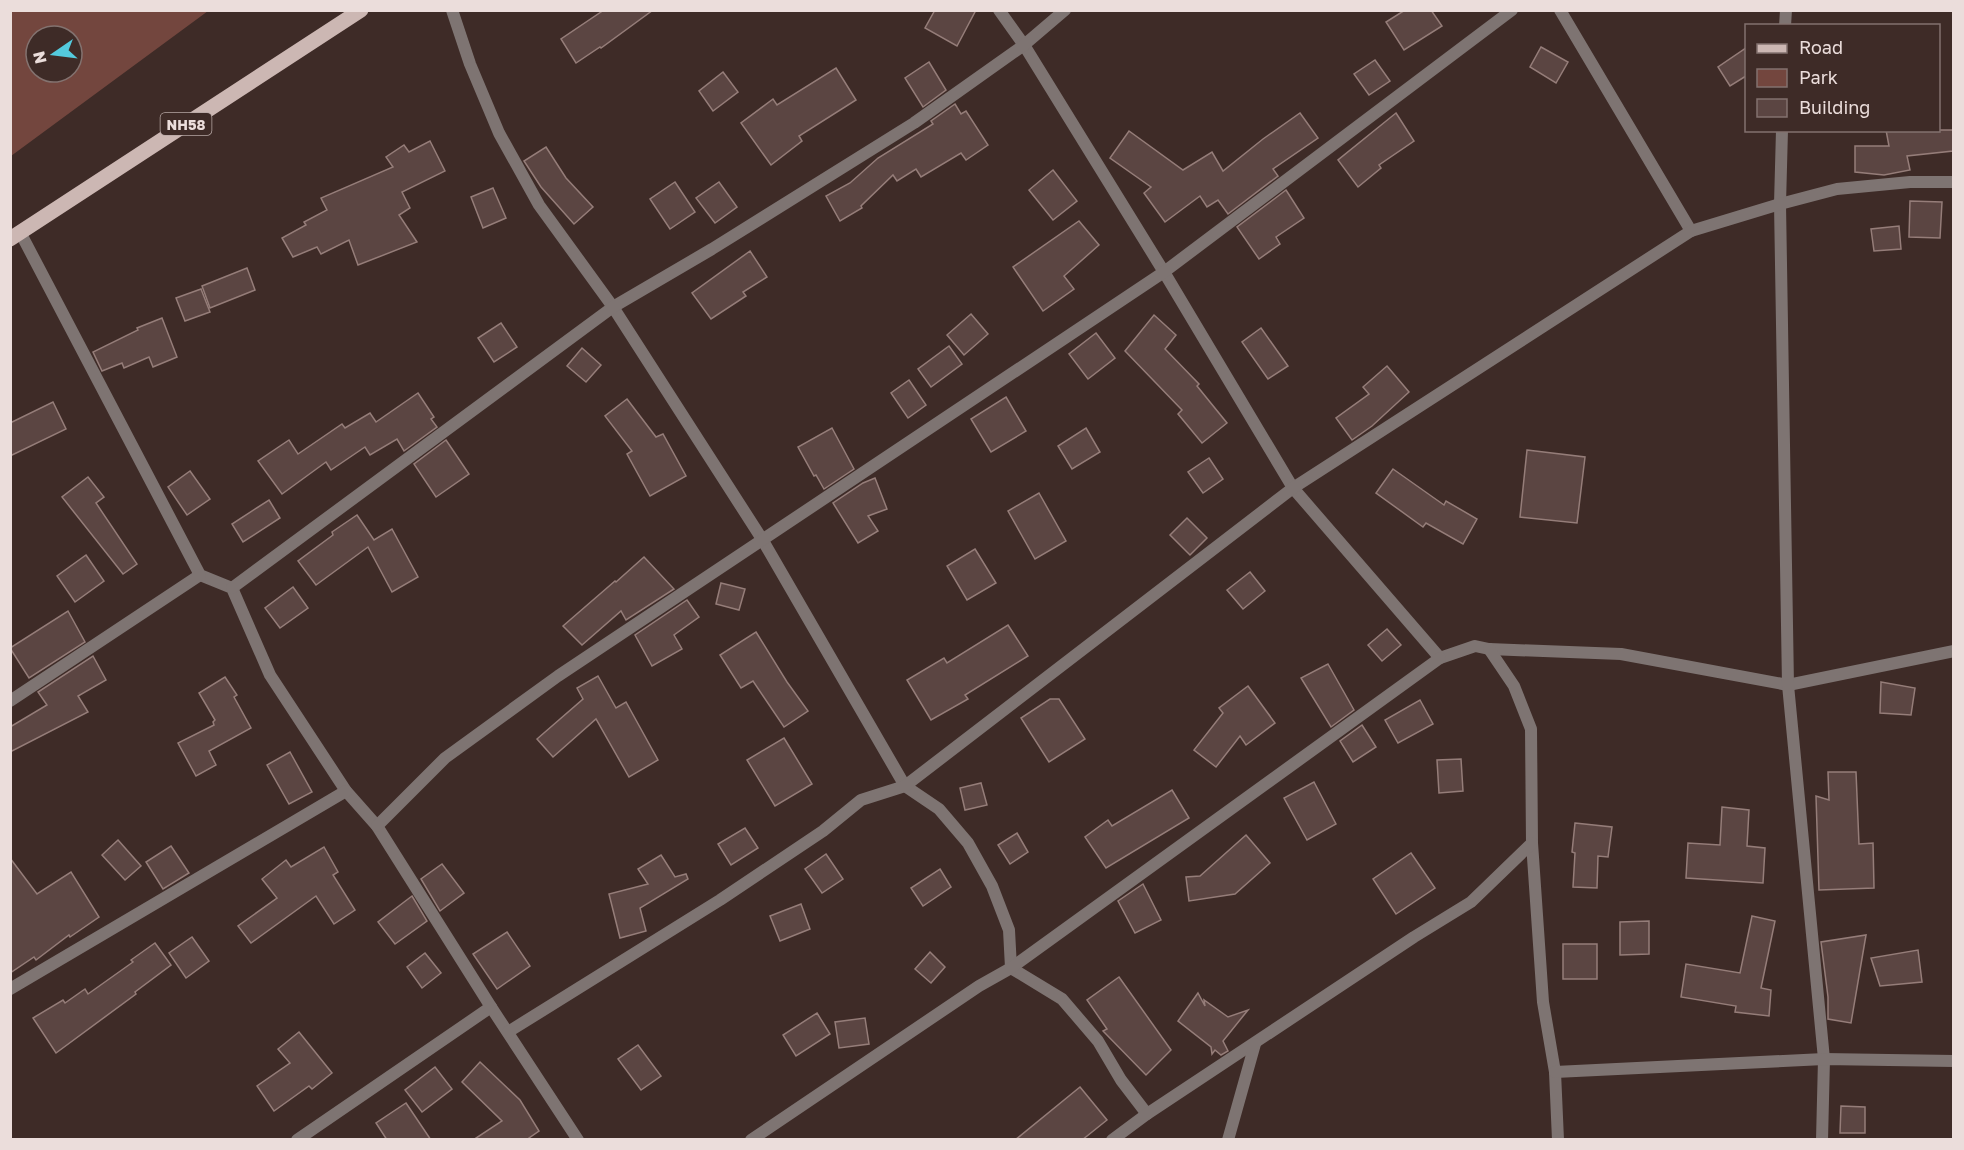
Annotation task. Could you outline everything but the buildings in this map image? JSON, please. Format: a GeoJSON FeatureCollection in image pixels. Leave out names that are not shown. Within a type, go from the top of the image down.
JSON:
{"type":"FeatureCollection","features":[{"type":"Feature","properties":{"kind":"main road","name":"NH58"},"geometry":{"type":"LineString","coordinates":[[15,235],[361,10]]}},
{"type":"Feature","properties":{"kind":"street"},"geometry":{"type":"LineString","coordinates":[[452,10],[470,64],[499,133],[539,205],[613,307],[762,539],[905,786],[939,808],[973,852],[992,886],[1009,930],[1011,968]]}},
{"type":"Feature","properties":{"kind":"street"},"geometry":{"type":"LineString","coordinates":[[999,10],[1024,45],[1164,272],[1293,488],[1440,658]]}},
{"type":"Feature","properties":{"kind":"street"},"geometry":{"type":"LineString","coordinates":[[232,588],[613,307],[712,249],[914,123],[1024,45],[1065,10]]}},
{"type":"Feature","properties":{"kind":"street"},"geometry":{"type":"LineString","coordinates":[[377,826],[446,758],[558,676],[1164,272],[1512,10]]}},
{"type":"Feature","properties":{"kind":"street"},"geometry":{"type":"LineString","coordinates":[[1560,10],[1691,231]]}},
{"type":"Feature","properties":{"kind":"street"},"geometry":{"type":"LineString","coordinates":[[1782,132],[1780,204],[1788,685],[1824,1059],[1822,1140]]}},
{"type":"Feature","properties":{"kind":"street"},"geometry":{"type":"LineString","coordinates":[[508,1032],[720,900],[823,831],[861,800],[905,786],[1293,488],[1691,231],[1837,189],[1910,182],[1953,182]]}},
{"type":"Feature","properties":{"kind":"street"},"geometry":{"type":"LineString","coordinates":[[15,235],[200,575],[232,588],[270,675],[346,791],[377,826],[578,1140]]}},
{"type":"Feature","properties":{"kind":"street"},"geometry":{"type":"LineString","coordinates":[[10,701],[200,575]]}},
{"type":"Feature","properties":{"kind":"street"},"geometry":{"type":"LineString","coordinates":[[752,1140],[979,986],[1011,968],[1440,658],[1475,646],[1489,649],[1621,654],[1788,685],[1953,651]]}},
{"type":"Feature","properties":{"kind":"street"},"geometry":{"type":"LineString","coordinates":[[1489,649],[1514,686],[1531,729],[1532,843],[1543,1002],[1555,1072],[1558,1140]]}},
{"type":"Feature","properties":{"kind":"street"},"geometry":{"type":"LineString","coordinates":[[10,989],[346,791]]}},
{"type":"Feature","properties":{"kind":"street"},"geometry":{"type":"LineString","coordinates":[[1112,1140],[1147,1114],[1256,1044],[1414,937],[1471,903],[1532,843]]}},
{"type":"Feature","properties":{"kind":"street"},"geometry":{"type":"LineString","coordinates":[[1011,968],[1062,999],[1098,1041],[1121,1080],[1147,1114]]}},
{"type":"Feature","properties":{"kind":"street"},"geometry":{"type":"LineString","coordinates":[[297,1140],[491,1007]]}},
{"type":"Feature","properties":{"kind":"street"},"geometry":{"type":"LineString","coordinates":[[1228,1140],[1256,1044]]}},
{"type":"Feature","properties":{"kind":"street"},"geometry":{"type":"LineString","coordinates":[[1555,1072],[1824,1059],[1953,1061]]}},
{"type":"Feature","properties":{"kind":"green space"},"geometry":{"type":"Polygon","coordinates":[[[11,10],[208,11],[11,156],[11,10]]]}}]}
